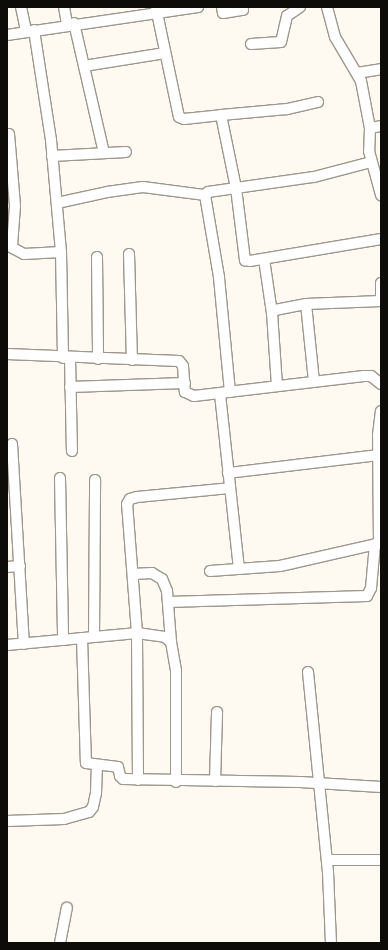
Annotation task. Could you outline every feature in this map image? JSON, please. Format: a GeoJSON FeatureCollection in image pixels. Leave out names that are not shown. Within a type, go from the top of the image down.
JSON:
{"type":"FeatureCollection","features":[{"type":"Feature","properties":{"kind":"street"},"geometry":{"type":"LineString","coordinates":[[21,7],[30,31],[52,156],[61,252],[66,358],[70,388],[72,451]]}},
{"type":"Feature","properties":{"kind":"street"},"geometry":{"type":"LineString","coordinates":[[64,7],[84,66],[104,153]]}},
{"type":"Feature","properties":{"kind":"street"},"geometry":{"type":"LineString","coordinates":[[7,35],[156,10],[198,7]]}},
{"type":"Feature","properties":{"kind":"street"},"geometry":{"type":"LineString","coordinates":[[222,7],[223,13],[243,10],[243,7]]}},
{"type":"Feature","properties":{"kind":"street"},"geometry":{"type":"LineString","coordinates":[[251,44],[281,42],[287,16],[300,7]]}},
{"type":"Feature","properties":{"kind":"street"},"geometry":{"type":"LineString","coordinates":[[327,7],[335,37],[357,73],[370,128],[372,162],[379,179],[381,195]]}},
{"type":"Feature","properties":{"kind":"street"},"geometry":{"type":"LineString","coordinates":[[156,10],[179,117],[184,119],[287,109],[318,102]]}},
{"type":"Feature","properties":{"kind":"street"},"geometry":{"type":"LineString","coordinates":[[84,66],[165,53]]}},
{"type":"Feature","properties":{"kind":"street"},"geometry":{"type":"LineString","coordinates":[[357,73],[381,69]]}},
{"type":"Feature","properties":{"kind":"street"},"geometry":{"type":"LineString","coordinates":[[221,115],[236,188],[245,260],[264,259],[381,239]]}},
{"type":"Feature","properties":{"kind":"street"},"geometry":{"type":"LineString","coordinates":[[370,128],[381,126]]}},
{"type":"Feature","properties":{"kind":"street"},"geometry":{"type":"LineString","coordinates":[[9,134],[15,206],[10,246],[24,254],[61,252]]}},
{"type":"Feature","properties":{"kind":"street"},"geometry":{"type":"LineString","coordinates":[[52,156],[126,152]]}},
{"type":"Feature","properties":{"kind":"street"},"geometry":{"type":"LineString","coordinates":[[57,203],[107,192],[142,187],[206,195],[208,192],[314,177],[372,162]]}},
{"type":"Feature","properties":{"kind":"street"},"geometry":{"type":"LineString","coordinates":[[206,195],[219,277],[230,392]]}},
{"type":"Feature","properties":{"kind":"street"},"geometry":{"type":"LineString","coordinates":[[129,254],[132,360]]}},
{"type":"Feature","properties":{"kind":"street"},"geometry":{"type":"LineString","coordinates":[[97,257],[98,359]]}},
{"type":"Feature","properties":{"kind":"street"},"geometry":{"type":"LineString","coordinates":[[264,259],[272,313],[277,386]]}},
{"type":"Feature","properties":{"kind":"street"},"geometry":{"type":"LineString","coordinates":[[272,313],[275,310],[306,304],[381,301],[381,283]]}},
{"type":"Feature","properties":{"kind":"street"},"geometry":{"type":"LineString","coordinates":[[306,304],[314,381]]}},
{"type":"Feature","properties":{"kind":"street"},"geometry":{"type":"LineString","coordinates":[[7,354],[66,358],[179,361],[183,366],[184,383],[189,395],[220,394],[314,381],[370,376],[381,384]]}},
{"type":"Feature","properties":{"kind":"street"},"geometry":{"type":"LineString","coordinates":[[70,388],[184,383]]}},
{"type":"Feature","properties":{"kind":"street"},"geometry":{"type":"LineString","coordinates":[[220,394],[239,569]]}},
{"type":"Feature","properties":{"kind":"street"},"geometry":{"type":"LineString","coordinates":[[168,602],[367,596],[370,588],[378,544],[378,455],[381,411]]}},
{"type":"Feature","properties":{"kind":"street"},"geometry":{"type":"LineString","coordinates":[[12,444],[24,644]]}},
{"type":"Feature","properties":{"kind":"street"},"geometry":{"type":"LineString","coordinates":[[228,473],[378,455]]}},
{"type":"Feature","properties":{"kind":"street"},"geometry":{"type":"LineString","coordinates":[[60,478],[63,640]]}},
{"type":"Feature","properties":{"kind":"street"},"geometry":{"type":"LineString","coordinates":[[94,637],[95,480]]}},
{"type":"Feature","properties":{"kind":"street"},"geometry":{"type":"LineString","coordinates":[[138,780],[137,633],[127,511],[130,499],[230,488]]}},
{"type":"Feature","properties":{"kind":"street"},"geometry":{"type":"LineString","coordinates":[[210,571],[280,566],[378,544]]}},
{"type":"Feature","properties":{"kind":"street"},"geometry":{"type":"LineString","coordinates":[[7,567],[20,566]]}},
{"type":"Feature","properties":{"kind":"street"},"geometry":{"type":"LineString","coordinates":[[133,574],[152,573],[158,576],[165,584],[171,642],[176,672],[176,782]]}},
{"type":"Feature","properties":{"kind":"street"},"geometry":{"type":"LineString","coordinates":[[7,645],[137,633],[165,637],[171,642]]}},
{"type":"Feature","properties":{"kind":"street"},"geometry":{"type":"LineString","coordinates":[[82,638],[86,763],[118,767],[121,778],[138,780],[320,784],[381,787]]}},
{"type":"Feature","properties":{"kind":"street"},"geometry":{"type":"LineString","coordinates":[[308,672],[327,860],[331,943]]}},
{"type":"Feature","properties":{"kind":"street"},"geometry":{"type":"LineString","coordinates":[[215,781],[217,712]]}},
{"type":"Feature","properties":{"kind":"street"},"geometry":{"type":"LineString","coordinates":[[7,821],[64,819],[89,812],[93,807],[96,793],[97,765]]}},
{"type":"Feature","properties":{"kind":"street"},"geometry":{"type":"LineString","coordinates":[[327,860],[381,860]]}},
{"type":"Feature","properties":{"kind":"street"},"geometry":{"type":"LineString","coordinates":[[60,943],[67,908]]}}]}
